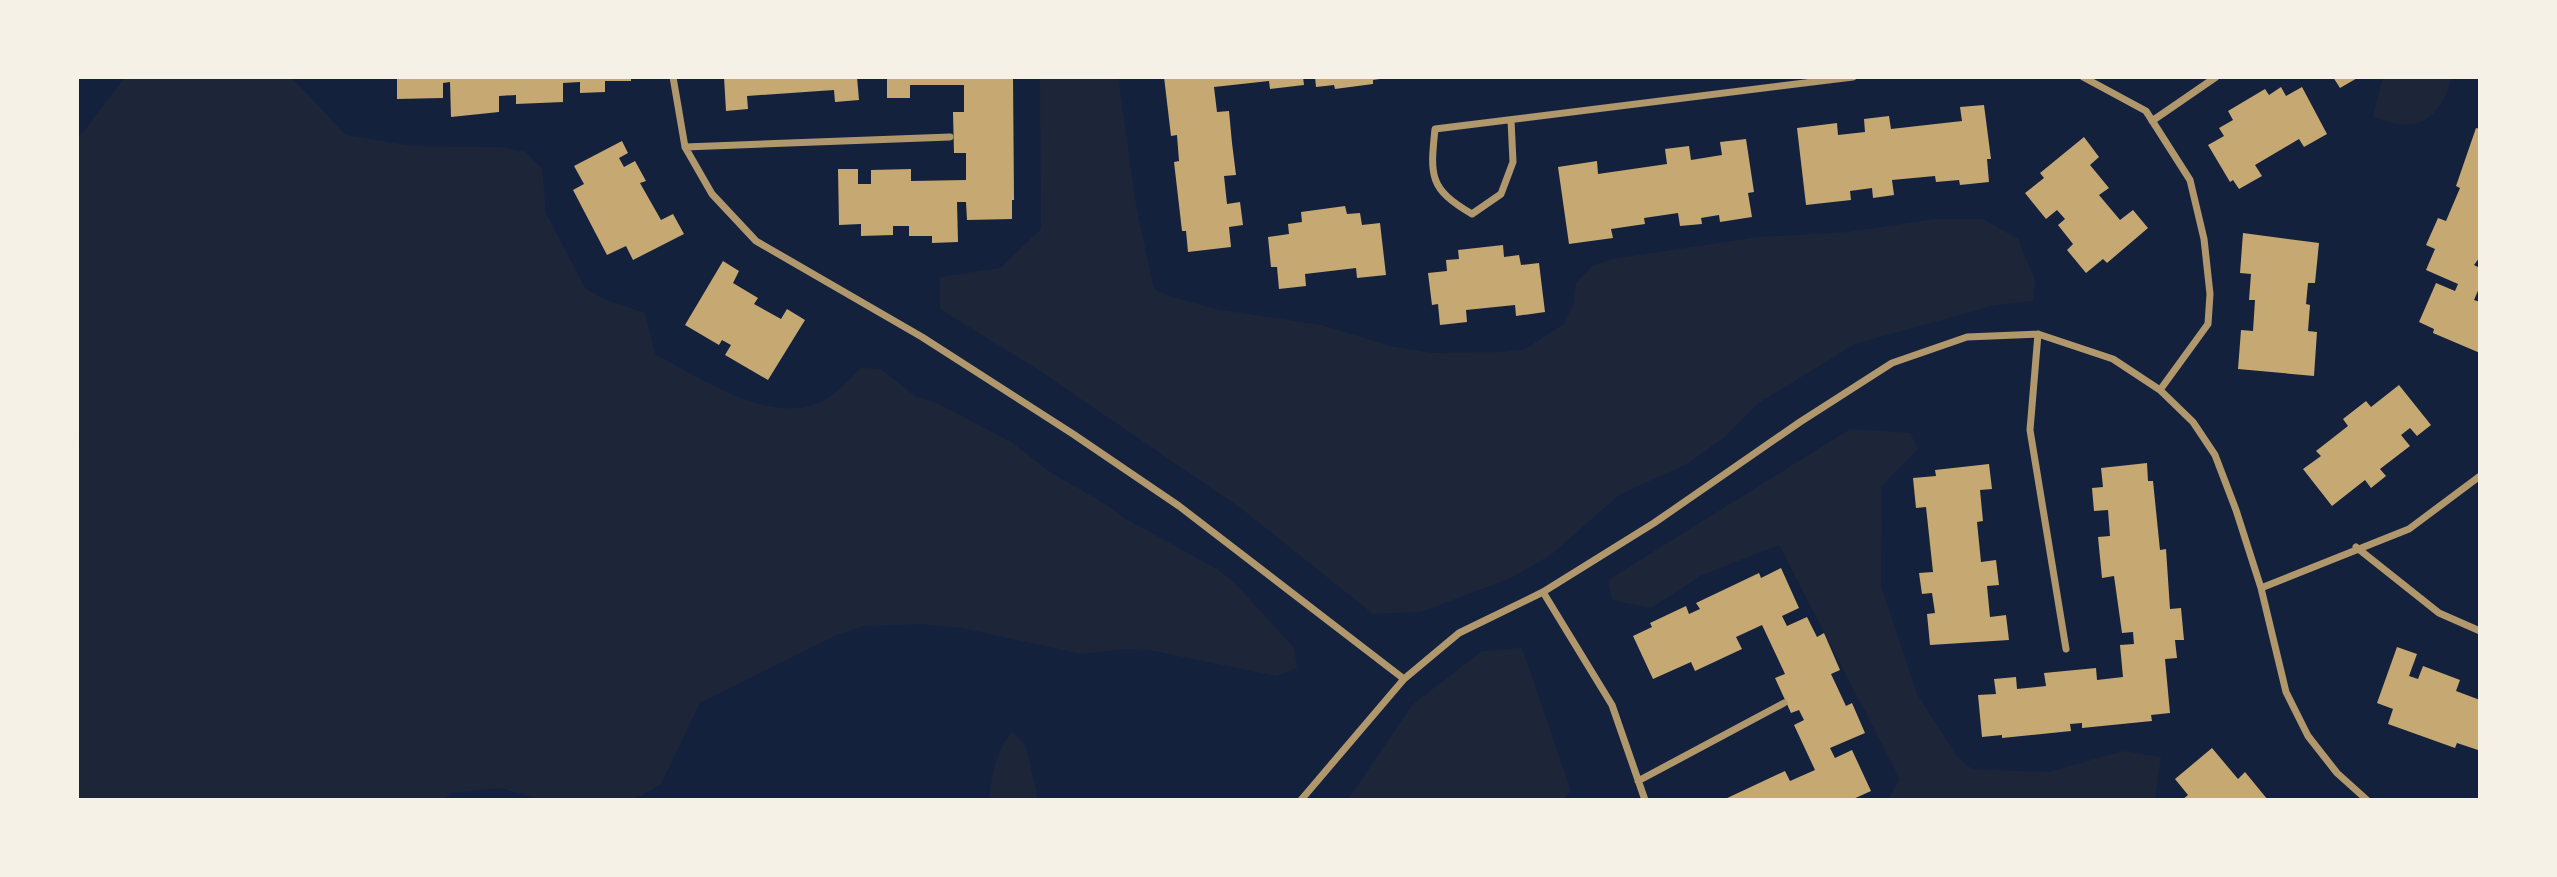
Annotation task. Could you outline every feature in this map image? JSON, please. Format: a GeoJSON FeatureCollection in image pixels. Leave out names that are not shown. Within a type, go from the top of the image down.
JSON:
{"type":"FeatureCollection","features":[{"type":"Feature","properties":{"kind":"street"},"geometry":{"type":"LineString","coordinates":[[673,77],[685,147],[712,194],[756,241],[922,337],[1073,433],[1200,522],[1404,679]]}},
{"type":"Feature","properties":{"kind":"street"},"geometry":{"type":"LineString","coordinates":[[1511,120],[1513,162],[1501,194],[1472,214],[1447,200],[1430,169],[1435,129],[1853,77]]}},
{"type":"Feature","properties":{"kind":"street"},"geometry":{"type":"LineString","coordinates":[[2083,77],[2146,111],[2190,180],[2204,239],[2210,294],[2208,324],[2160,390]]}},
{"type":"Feature","properties":{"kind":"street"},"geometry":{"type":"LineString","coordinates":[[2152,121],[2216,77]]}},
{"type":"Feature","properties":{"kind":"street"},"geometry":{"type":"LineString","coordinates":[[685,147],[950,137]]}},
{"type":"Feature","properties":{"kind":"street"},"geometry":{"type":"LineString","coordinates":[[2038,334],[2030,430],[2066,649]]}},
{"type":"Feature","properties":{"kind":"street"},"geometry":{"type":"LineString","coordinates":[[1301,800],[1404,679],[1459,634],[1543,592],[1654,523],[1892,362],[1967,337],[2038,334],[2113,359],[2160,390],[2193,422],[2215,455],[2261,587],[2286,692],[2308,736],[2337,774],[2367,800]]}},
{"type":"Feature","properties":{"kind":"street"},"geometry":{"type":"LineString","coordinates":[[2261,587],[2409,528],[2480,476]]}},
{"type":"Feature","properties":{"kind":"street"},"geometry":{"type":"LineString","coordinates":[[2356,547],[2440,613],[2480,631]]}},
{"type":"Feature","properties":{"kind":"street"},"geometry":{"type":"LineString","coordinates":[[1543,592],[1612,705],[1645,800]]}},
{"type":"Feature","properties":{"kind":"street"},"geometry":{"type":"LineString","coordinates":[[1638,781],[1784,704]]}},
{"type":"Feature","properties":{"kind":"shaded area"},"geometry":{"type":"Polygon","coordinates":[[[125,77],[291,77],[346,135],[412,146],[500,147],[526,152],[542,169],[546,213],[585,288],[604,299],[645,313],[655,354],[740,398],[787,408],[809,406],[829,397],[861,368],[881,369],[916,397],[937,403],[1011,442],[1050,472],[1124,518],[1217,569],[1234,582],[1294,648],[1297,668],[1276,676],[1149,650],[1126,649],[1082,654],[962,628],[920,624],[864,626],[839,634],[700,703],[661,784],[641,796],[627,800],[544,800],[500,788],[452,793],[443,800],[77,800],[77,455],[80,444],[77,401],[77,140],[125,77]]]}},
{"type":"Feature","properties":{"kind":"shaded area"},"geometry":{"type":"Polygon","coordinates":[[[1040,77],[1118,77],[1136,205],[1154,289],[1216,309],[1322,325],[1390,346],[1432,353],[1503,352],[1525,349],[1564,324],[1573,305],[1576,283],[1592,266],[1612,259],[1759,237],[1848,232],[1935,219],[1983,219],[2018,239],[2035,281],[2033,301],[1995,305],[1855,344],[1757,404],[1725,437],[1687,464],[1619,495],[1552,554],[1511,578],[1421,612],[1373,614],[1242,509],[1037,369],[940,309],[940,277],[1000,268],[1041,229],[1040,77]]]}},
{"type":"Feature","properties":{"kind":"shaded area"},"geometry":{"type":"Polygon","coordinates":[[[2383,77],[2452,77],[2447,92],[2433,114],[2413,124],[2401,125],[2373,116],[2383,77]]]}},
{"type":"Feature","properties":{"kind":"shaded area"},"geometry":{"type":"Polygon","coordinates":[[[1850,429],[1910,433],[1918,449],[1882,486],[1881,586],[1917,694],[1958,758],[1972,769],[2049,772],[2123,751],[2161,757],[2155,800],[1888,800],[1900,779],[1779,545],[1702,575],[1651,608],[1612,600],[1608,580],[1850,429]]]}},
{"type":"Feature","properties":{"kind":"shaded area"},"geometry":{"type":"Polygon","coordinates":[[[1522,648],[1571,791],[1562,800],[1348,800],[1412,705],[1482,651],[1522,648]]]}},
{"type":"Feature","properties":{"kind":"shaded area"},"geometry":{"type":"Polygon","coordinates":[[[1012,731],[1026,746],[1038,800],[989,800],[996,764],[1012,731]]]}},
{"type":"Feature","properties":{"kind":"building"},"geometry":{"type":"Polygon","coordinates":[[[397,77],[631,77],[631,81],[605,81],[605,92],[580,93],[580,82],[563,83],[563,102],[516,104],[516,95],[499,96],[499,112],[451,117],[450,82],[443,83],[443,98],[397,99],[397,77]]]}},
{"type":"Feature","properties":{"kind":"building"},"geometry":{"type":"Polygon","coordinates":[[[724,77],[857,77],[859,100],[835,102],[834,90],[747,96],[748,109],[726,111],[724,77]]]}},
{"type":"Feature","properties":{"kind":"building"},"geometry":{"type":"Polygon","coordinates":[[[887,77],[1013,77],[1012,219],[967,220],[966,202],[957,202],[958,242],[932,243],[932,236],[909,236],[909,226],[893,226],[893,235],[861,236],[861,224],[839,225],[838,169],[858,169],[858,184],[871,184],[871,170],[911,169],[911,181],[966,180],[966,153],[954,153],[953,112],[964,112],[964,85],[910,85],[910,98],[887,98],[887,77]]]}},
{"type":"Feature","properties":{"kind":"building"},"geometry":{"type":"Polygon","coordinates":[[[1164,77],[1303,77],[1304,85],[1270,89],[1269,81],[1214,87],[1217,112],[1229,111],[1236,175],[1224,176],[1227,204],[1240,202],[1243,225],[1229,227],[1231,247],[1188,252],[1186,231],[1182,231],[1174,162],[1179,161],[1177,135],[1171,136],[1164,77]]]}},
{"type":"Feature","properties":{"kind":"building"},"geometry":{"type":"Polygon","coordinates":[[[1315,77],[1380,79],[1373,80],[1373,84],[1335,89],[1334,85],[1316,87],[1315,77]]]}},
{"type":"Feature","properties":{"kind":"building"},"geometry":{"type":"Polygon","coordinates":[[[2333,77],[2359,77],[2340,88],[2333,77]]]}},
{"type":"Feature","properties":{"kind":"building"},"geometry":{"type":"Polygon","coordinates":[[[2281,87],[2286,96],[2302,87],[2327,134],[2304,147],[2299,139],[2255,165],[2262,176],[2239,189],[2233,180],[2230,182],[2208,145],[2224,136],[2219,128],[2233,120],[2228,111],[2265,89],[2269,95],[2281,87]]]}},
{"type":"Feature","properties":{"kind":"building"},"geometry":{"type":"Polygon","coordinates":[[[1984,105],[1991,159],[1987,159],[1989,182],[1960,185],[1959,180],[1936,182],[1935,176],[1892,180],[1894,195],[1873,198],[1872,188],[1850,191],[1851,200],[1806,205],[1797,128],[1837,123],[1838,135],[1865,132],[1864,119],[1889,116],[1891,129],[1962,121],[1960,107],[1984,105]]]}},
{"type":"Feature","properties":{"kind":"building"},"geometry":{"type":"Polygon","coordinates":[[[2476,128],[2480,129],[2480,257],[2474,265],[2480,268],[2480,286],[2474,300],[2480,302],[2480,353],[2433,333],[2434,329],[2419,322],[2436,283],[2455,291],[2458,284],[2426,270],[2435,249],[2426,245],[2438,218],[2446,221],[2460,188],[2456,186],[2476,128]]]}},
{"type":"Feature","properties":{"kind":"building"},"geometry":{"type":"Polygon","coordinates":[[[2084,137],[2099,157],[2090,165],[2109,188],[2099,195],[2120,220],[2133,210],[2148,228],[2107,263],[2103,259],[2086,273],[2067,250],[2073,244],[2058,225],[2065,219],[2057,210],[2046,219],[2025,193],[2044,178],[2040,173],[2084,137]]]}},
{"type":"Feature","properties":{"kind":"building"},"geometry":{"type":"Polygon","coordinates":[[[1746,139],[1754,192],[1748,193],[1752,217],[1720,222],[1719,215],[1701,218],[1702,224],[1680,226],[1678,213],[1644,218],[1645,224],[1611,229],[1613,238],[1569,244],[1558,167],[1597,161],[1598,174],[1667,164],[1665,149],[1689,146],[1691,160],[1722,155],[1720,142],[1746,139]]]}},
{"type":"Feature","properties":{"kind":"building"},"geometry":{"type":"Polygon","coordinates":[[[622,141],[628,153],[619,158],[624,167],[635,161],[646,181],[640,183],[661,220],[673,214],[684,234],[633,260],[626,246],[607,255],[573,190],[584,184],[574,166],[622,141]]]}},
{"type":"Feature","properties":{"kind":"building"},"geometry":{"type":"Polygon","coordinates":[[[1345,206],[1347,214],[1360,213],[1362,225],[1380,223],[1386,275],[1357,278],[1356,268],[1305,274],[1306,286],[1279,289],[1277,267],[1271,267],[1268,237],[1289,234],[1288,224],[1302,222],[1301,212],[1345,206]]]}},
{"type":"Feature","properties":{"kind":"building"},"geometry":{"type":"Polygon","coordinates":[[[2243,233],[2319,243],[2315,283],[2308,283],[2306,304],[2310,305],[2308,331],[2317,332],[2314,376],[2238,369],[2241,330],[2253,331],[2255,300],[2249,300],[2251,274],[2240,273],[2243,233]]]}},
{"type":"Feature","properties":{"kind":"building"},"geometry":{"type":"Polygon","coordinates":[[[1503,245],[1504,257],[1519,255],[1521,265],[1539,263],[1545,312],[1516,316],[1515,305],[1466,310],[1467,322],[1440,325],[1438,304],[1432,305],[1428,273],[1447,271],[1446,260],[1459,259],[1458,250],[1503,245]]]}},
{"type":"Feature","properties":{"kind":"building"},"geometry":{"type":"Polygon","coordinates":[[[723,261],[739,271],[733,283],[758,298],[754,304],[781,319],[787,309],[805,320],[768,380],[725,355],[731,345],[722,340],[719,345],[685,325],[723,261]]]}},
{"type":"Feature","properties":{"kind":"building"},"geometry":{"type":"Polygon","coordinates":[[[2399,385],[2431,425],[2417,436],[2410,428],[2401,435],[2410,446],[2380,469],[2386,476],[2371,488],[2365,480],[2332,506],[2303,469],[2321,456],[2316,451],[2348,426],[2343,419],[2366,401],[2371,407],[2399,385]]]}},
{"type":"Feature","properties":{"kind":"building"},"geometry":{"type":"Polygon","coordinates":[[[2147,463],[2148,481],[2153,481],[2160,550],[2166,549],[2170,609],[2181,608],[2184,640],[2175,640],[2177,658],[2165,659],[2170,713],[2151,715],[2152,721],[2082,728],[2082,723],[2070,724],[2071,731],[2002,738],[2002,735],[1982,737],[1978,695],[1996,694],[1994,679],[2016,677],[2017,689],[2046,686],[2044,673],[2096,668],[2097,680],[2123,677],[2120,645],[2134,644],[2133,632],[2122,633],[2114,576],[2102,578],[2098,537],[2110,536],[2108,510],[2094,511],[2092,488],[2103,487],[2101,468],[2147,463]]]}},
{"type":"Feature","properties":{"kind":"building"},"geometry":{"type":"Polygon","coordinates":[[[1989,464],[1992,489],[1980,490],[1983,521],[1977,522],[1981,562],[1996,560],[1999,585],[1987,586],[1990,617],[2006,615],[2009,640],[1930,645],[1927,614],[1935,613],[1932,593],[1922,594],[1919,573],[1933,572],[1926,507],[1916,508],[1913,478],[1936,476],[1935,470],[1989,464]]]}},
{"type":"Feature","properties":{"kind":"building"},"geometry":{"type":"Polygon","coordinates":[[[1781,568],[1799,608],[1782,616],[1787,626],[1807,617],[1817,637],[1824,633],[1840,670],[1831,674],[1846,706],[1852,703],[1865,733],[1830,748],[1835,758],[1852,750],[1871,791],[1851,800],[1723,800],[1785,771],[1790,781],[1815,770],[1794,725],[1804,720],[1799,710],[1791,713],[1775,678],[1785,674],[1762,625],[1736,637],[1742,649],[1695,671],[1691,662],[1653,679],[1633,636],[1652,627],[1650,623],[1686,606],[1689,614],[1700,609],[1696,603],[1759,573],[1761,578],[1781,568]]]}},
{"type":"Feature","properties":{"kind":"building"},"geometry":{"type":"Polygon","coordinates":[[[2397,647],[2417,654],[2409,676],[2418,679],[2423,666],[2460,680],[2456,691],[2480,700],[2478,750],[2457,743],[2455,748],[2388,724],[2393,709],[2377,703],[2397,647]]]}},
{"type":"Feature","properties":{"kind":"building"},"geometry":{"type":"Polygon","coordinates":[[[2212,748],[2238,779],[2245,772],[2268,800],[2182,800],[2188,795],[2175,779],[2212,748]]]}}]}
